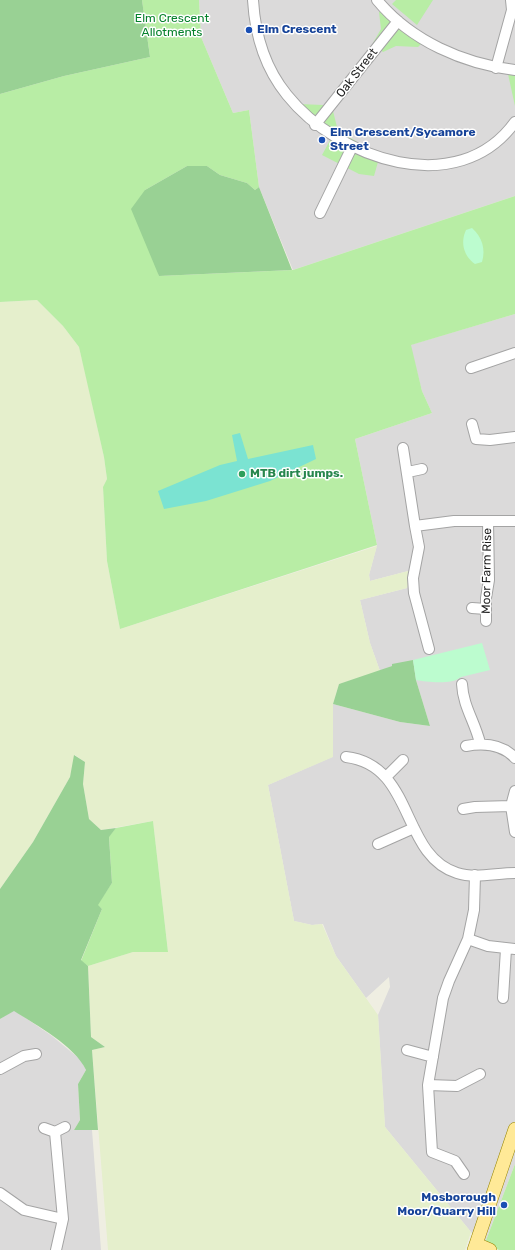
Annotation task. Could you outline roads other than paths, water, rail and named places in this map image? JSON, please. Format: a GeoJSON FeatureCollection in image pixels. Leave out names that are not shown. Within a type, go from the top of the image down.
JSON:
{"type":"FeatureCollection","features":[{"type":"Feature","properties":{"kind":"main road"},"geometry":{"type":"LineString","coordinates":[[490,1250],[475,1247],[515,1129]]}},
{"type":"Feature","properties":{"kind":"street"},"geometry":{"type":"LineString","coordinates":[[253,0],[255,25],[268,65],[287,95],[315,125],[352,147],[394,162],[413,164],[456,162],[481,153],[492,146],[501,139],[515,122]]}},
{"type":"Feature","properties":{"kind":"street"},"geometry":{"type":"LineString","coordinates":[[377,0],[398,21],[424,39],[448,52],[471,62],[496,68],[515,70]]}},
{"type":"Feature","properties":{"kind":"street"},"geometry":{"type":"LineString","coordinates":[[496,68],[512,10],[511,0]]}},
{"type":"Feature","properties":{"kind":"street","name":"Oak Street"},"geometry":{"type":"LineString","coordinates":[[315,125],[398,21]]}},
{"type":"Feature","properties":{"kind":"street"},"geometry":{"type":"LineString","coordinates":[[320,213],[352,147]]}},
{"type":"Feature","properties":{"kind":"street"},"geometry":{"type":"LineString","coordinates":[[470,368],[515,353]]}},
{"type":"Feature","properties":{"kind":"street"},"geometry":{"type":"LineString","coordinates":[[472,424],[476,439],[490,440],[515,437]]}},
{"type":"Feature","properties":{"kind":"street"},"geometry":{"type":"LineString","coordinates":[[402,448],[408,472],[419,547],[413,578],[414,593],[429,649]]}},
{"type":"Feature","properties":{"kind":"street"},"geometry":{"type":"LineString","coordinates":[[408,472],[422,469]]}},
{"type":"Feature","properties":{"kind":"street"},"geometry":{"type":"LineString","coordinates":[[415,526],[454,520],[515,521]]}},
{"type":"Feature","properties":{"kind":"street","name":"Moor Farm Rise"},"geometry":{"type":"LineString","coordinates":[[486,621],[489,580],[488,521]]}},
{"type":"Feature","properties":{"kind":"street"},"geometry":{"type":"LineString","coordinates":[[472,608],[486,609]]}},
{"type":"Feature","properties":{"kind":"street"},"geometry":{"type":"LineString","coordinates":[[462,684],[462,698],[476,727],[480,743]]}},
{"type":"Feature","properties":{"kind":"street"},"geometry":{"type":"LineString","coordinates":[[466,746],[480,743],[498,747],[511,753],[515,758]]}},
{"type":"Feature","properties":{"kind":"street"},"geometry":{"type":"LineString","coordinates":[[346,757],[362,761],[386,777],[395,788],[414,828],[430,854],[442,866],[455,872],[476,875],[515,873]]}},
{"type":"Feature","properties":{"kind":"street"},"geometry":{"type":"LineString","coordinates":[[386,777],[403,760]]}},
{"type":"Feature","properties":{"kind":"street"},"geometry":{"type":"LineString","coordinates":[[515,791],[511,806],[515,832]]}},
{"type":"Feature","properties":{"kind":"street"},"geometry":{"type":"LineString","coordinates":[[462,809],[475,807],[511,806]]}},
{"type":"Feature","properties":{"kind":"street"},"geometry":{"type":"LineString","coordinates":[[378,844],[414,828]]}},
{"type":"Feature","properties":{"kind":"street"},"geometry":{"type":"LineString","coordinates":[[464,1174],[455,1161],[432,1152],[428,1085],[443,998],[468,938],[474,910],[476,875]]}},
{"type":"Feature","properties":{"kind":"street"},"geometry":{"type":"LineString","coordinates":[[468,938],[488,946],[510,949],[503,998]]}},
{"type":"Feature","properties":{"kind":"street"},"geometry":{"type":"LineString","coordinates":[[407,1050],[434,1057]]}},
{"type":"Feature","properties":{"kind":"street"},"geometry":{"type":"LineString","coordinates":[[0,1069],[24,1056],[36,1054]]}},
{"type":"Feature","properties":{"kind":"street"},"geometry":{"type":"LineString","coordinates":[[428,1085],[457,1086],[480,1074]]}},
{"type":"Feature","properties":{"kind":"street"},"geometry":{"type":"LineString","coordinates":[[44,1128],[55,1132],[65,1127]]}},
{"type":"Feature","properties":{"kind":"street"},"geometry":{"type":"LineString","coordinates":[[55,1132],[63,1219],[56,1250]]}},
{"type":"Feature","properties":{"kind":"street"},"geometry":{"type":"LineString","coordinates":[[0,1193],[24,1210],[63,1219]]}},
{"type":"Feature","properties":{"kind":"place","name":"Elm Crescent"},"geometry":{"type":"Point","coordinates":[249,30]}},
{"type":"Feature","properties":{"kind":"place","name":"Elm Crescent/Sycamore Street"},"geometry":{"type":"Point","coordinates":[322,140]}},
{"type":"Feature","properties":{"kind":"place","name":"MTB dirt jumps."},"geometry":{"type":"Point","coordinates":[242,474]}},
{"type":"Feature","properties":{"kind":"place","name":"Mosborough Moor/Quarry Hill"},"geometry":{"type":"Point","coordinates":[504,1205]}},
{"type":"Feature","properties":{"kind":"park label","name":"Elm Crescent Allotments"},"geometry":{"type":"Point","coordinates":[172,26]}}]}
